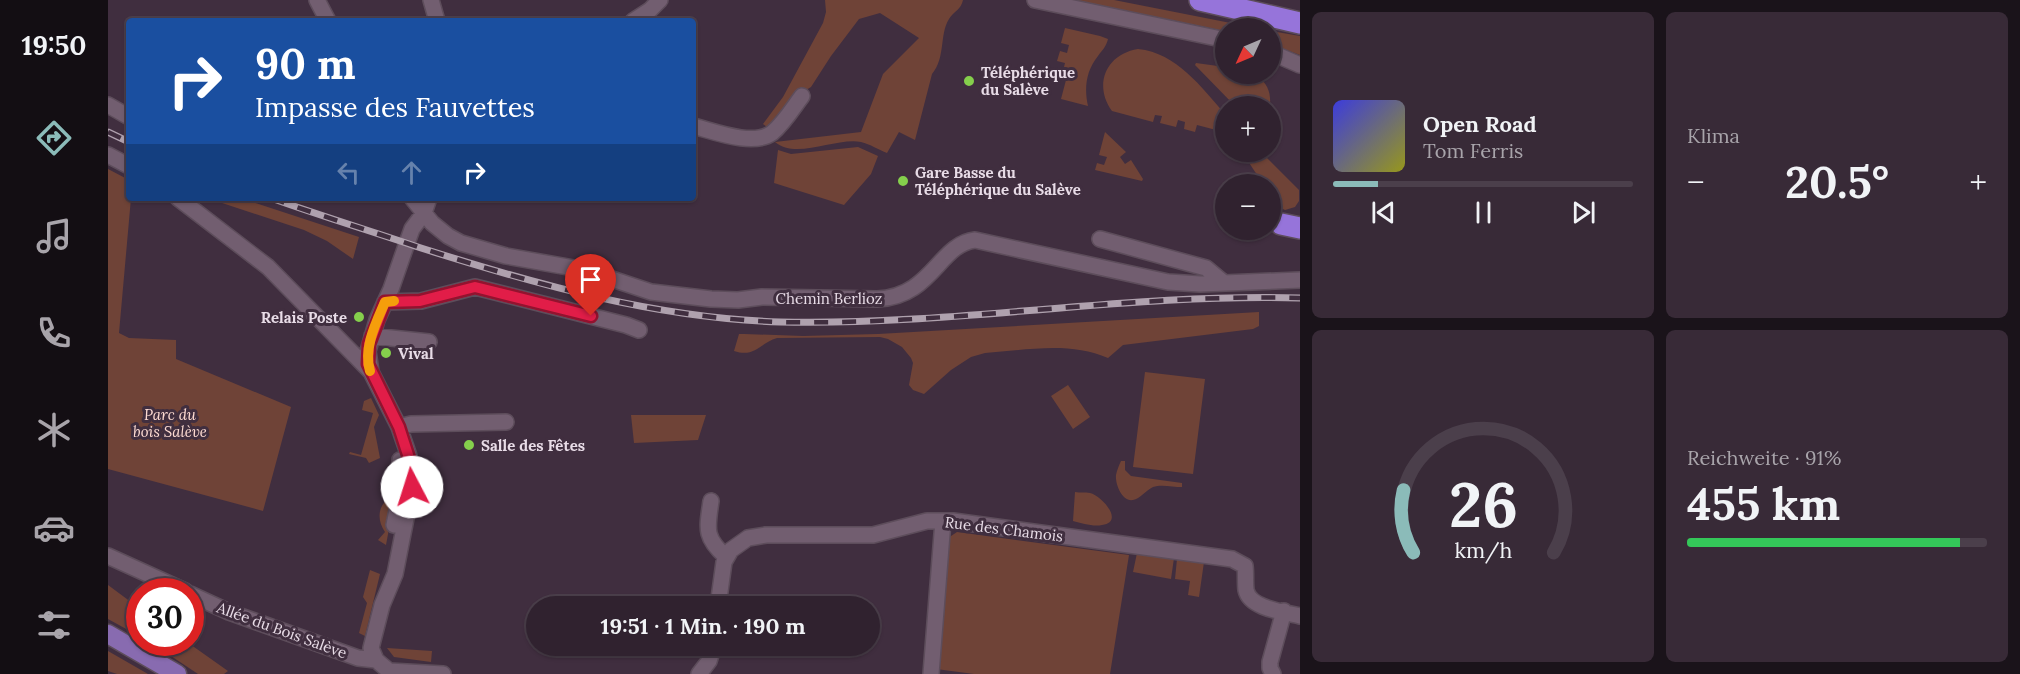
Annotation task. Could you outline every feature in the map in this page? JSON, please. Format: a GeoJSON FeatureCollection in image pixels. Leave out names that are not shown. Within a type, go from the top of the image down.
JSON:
{"type":"FeatureCollection","features":[{"type":"Feature","properties":{"kind":"highway"},"geometry":{"type":"LineString","coordinates":[[1200,0],[1300,23]]}},
{"type":"Feature","properties":{"kind":"highway"},"geometry":{"type":"LineString","coordinates":[[1236,0],[1300,9]]}},
{"type":"Feature","properties":{"kind":"main road"},"geometry":{"type":"LineString","coordinates":[[108,634],[177,674]]}},
{"type":"Feature","properties":{"kind":"street"},"geometry":{"type":"LineString","coordinates":[[317,0],[326,18]]}},
{"type":"Feature","properties":{"kind":"street"},"geometry":{"type":"LineString","coordinates":[[431,0],[436,18]]}},
{"type":"Feature","properties":{"kind":"street"},"geometry":{"type":"LineString","coordinates":[[638,18],[660,0]]}},
{"type":"Feature","properties":{"kind":"street"},"geometry":{"type":"LineString","coordinates":[[1035,0],[1215,38]]}},
{"type":"Feature","properties":{"kind":"street"},"geometry":{"type":"LineString","coordinates":[[1281,57],[1300,65]]}},
{"type":"Feature","properties":{"kind":"street"},"geometry":{"type":"LineString","coordinates":[[696,127],[730,136],[762,137],[769,135],[802,96]]}},
{"type":"Feature","properties":{"kind":"street"},"geometry":{"type":"LineString","coordinates":[[108,105],[126,115]]}},
{"type":"Feature","properties":{"kind":"street"},"geometry":{"type":"LineString","coordinates":[[108,155],[126,164]]}},
{"type":"Feature","properties":{"kind":"street"},"geometry":{"type":"LineString","coordinates":[[182,201],[268,267],[371,372]]}},
{"type":"Feature","properties":{"kind":"street"},"geometry":{"type":"LineString","coordinates":[[376,660],[372,652],[372,642],[382,605],[395,574],[411,493],[411,466],[400,433],[371,372],[368,351],[412,228],[426,205]]}},
{"type":"Feature","properties":{"kind":"street","name":"Chemin Berlioz"},"geometry":{"type":"LineString","coordinates":[[426,205],[432,223],[448,236],[479,249],[524,260],[585,270],[651,292],[711,299],[738,300],[762,297],[877,299],[895,297],[919,285],[961,244],[975,240],[1159,281],[1200,284],[1300,280]]}},
{"type":"Feature","properties":{"kind":"street"},"geometry":{"type":"LineString","coordinates":[[1100,239],[1206,268],[1224,283]]}},
{"type":"Feature","properties":{"kind":"street"},"geometry":{"type":"LineString","coordinates":[[385,302],[420,301],[475,287],[639,330]]}},
{"type":"Feature","properties":{"kind":"street"},"geometry":{"type":"LineString","coordinates":[[372,336],[429,342]]}},
{"type":"Feature","properties":{"kind":"street"},"geometry":{"type":"LineString","coordinates":[[400,433],[411,424],[506,422]]}},
{"type":"Feature","properties":{"kind":"street"},"geometry":{"type":"LineString","coordinates":[[711,501],[709,536],[713,546],[726,557],[721,570],[719,596]]}},
{"type":"Feature","properties":{"kind":"street"},"geometry":{"type":"LineString","coordinates":[[931,674],[943,521]]}},
{"type":"Feature","properties":{"kind":"street","name":"Rue des Chamois"},"geometry":{"type":"LineString","coordinates":[[726,557],[736,545],[756,536],[873,535],[912,524],[943,521],[1232,559],[1245,566],[1246,590],[1251,599],[1260,605],[1284,612]]}},
{"type":"Feature","properties":{"kind":"street"},"geometry":{"type":"LineString","coordinates":[[108,556],[156,578]]}},
{"type":"Feature","properties":{"kind":"street","name":"Allée du Bois Salève"},"geometry":{"type":"LineString","coordinates":[[204,600],[230,612],[363,660],[376,660],[382,667],[395,672],[443,674]]}},
{"type":"Feature","properties":{"kind":"street"},"geometry":{"type":"LineString","coordinates":[[1273,674],[1270,662],[1284,612],[1300,616]]}},
{"type":"Feature","properties":{"kind":"street"},"geometry":{"type":"LineString","coordinates":[[699,674],[710,662],[711,656]]}},
{"type":"Feature","properties":{"kind":"green space"},"geometry":{"type":"Polygon","coordinates":[[[825,0],[963,0],[946,25],[941,53],[932,74],[915,140],[899,132],[887,153],[868,144],[851,141],[805,149],[784,147],[775,142],[861,132],[883,74],[919,38],[880,13],[859,19],[811,87],[790,100],[767,127],[763,124],[783,97],[823,23],[826,12],[825,0]]]}},
{"type":"Feature","properties":{"kind":"green space"},"geometry":{"type":"Polygon","coordinates":[[[1074,0],[1114,0],[1215,20],[1215,29],[1074,0]]]}},
{"type":"Feature","properties":{"kind":"green space"},"geometry":{"type":"Polygon","coordinates":[[[1065,28],[1108,39],[1089,74],[1086,86],[1088,106],[1061,99],[1066,80],[1054,77],[1056,70],[1063,71],[1065,63],[1057,61],[1060,51],[1067,53],[1069,45],[1061,43],[1065,28]]]}},
{"type":"Feature","properties":{"kind":"green space"},"geometry":{"type":"Polygon","coordinates":[[[1281,33],[1300,36],[1300,55],[1281,48],[1281,33]]]}},
{"type":"Feature","properties":{"kind":"green space"},"geometry":{"type":"Polygon","coordinates":[[[1138,49],[1152,52],[1165,57],[1187,73],[1215,103],[1215,130],[1197,125],[1195,132],[1184,129],[1185,122],[1178,120],[1176,127],[1160,123],[1162,116],[1155,115],[1153,122],[1112,111],[1106,101],[1103,81],[1111,64],[1127,52],[1138,49]]]}},
{"type":"Feature","properties":{"kind":"green space"},"geometry":{"type":"Polygon","coordinates":[[[1196,63],[1215,66],[1215,84],[1265,84],[1270,96],[1225,96],[1195,65],[1196,63]]]}},
{"type":"Feature","properties":{"kind":"green space"},"geometry":{"type":"Polygon","coordinates":[[[1105,132],[1126,152],[1120,157],[1125,164],[1131,160],[1143,179],[1142,181],[1095,170],[1097,163],[1104,165],[1107,157],[1099,155],[1105,132]]]}},
{"type":"Feature","properties":{"kind":"green space"},"geometry":{"type":"Polygon","coordinates":[[[858,147],[878,156],[871,174],[844,205],[774,183],[778,150],[791,154],[858,147]]]}},
{"type":"Feature","properties":{"kind":"green space"},"geometry":{"type":"Polygon","coordinates":[[[1249,162],[1271,162],[1299,190],[1299,201],[1295,207],[1285,210],[1281,208],[1281,174],[1256,174],[1249,162]]]}},
{"type":"Feature","properties":{"kind":"green space","name":"Parc du bois Salève"},"geometry":{"type":"Polygon","coordinates":[[[108,169],[126,178],[126,201],[131,201],[119,333],[129,338],[176,340],[176,359],[291,407],[263,511],[108,469],[108,169]]]}},
{"type":"Feature","properties":{"kind":"green space"},"geometry":{"type":"Polygon","coordinates":[[[216,201],[249,201],[359,237],[353,259],[327,241],[304,230],[216,201]]]}},
{"type":"Feature","properties":{"kind":"green space"},"geometry":{"type":"Polygon","coordinates":[[[1259,312],[1259,326],[1253,329],[1123,345],[1108,358],[1063,348],[985,353],[971,357],[951,370],[924,394],[913,390],[909,385],[913,363],[911,358],[902,347],[880,337],[777,338],[747,353],[734,351],[739,334],[803,336],[878,334],[1259,312]]]}},
{"type":"Feature","properties":{"kind":"green space"},"geometry":{"type":"Polygon","coordinates":[[[1145,372],[1205,379],[1193,474],[1133,467],[1145,372]]]}},
{"type":"Feature","properties":{"kind":"green space"},"geometry":{"type":"Polygon","coordinates":[[[1068,385],[1090,417],[1073,429],[1051,396],[1068,385]]]}},
{"type":"Feature","properties":{"kind":"green space"},"geometry":{"type":"Polygon","coordinates":[[[371,398],[379,415],[374,427],[380,458],[369,463],[366,458],[349,454],[350,452],[361,455],[373,413],[362,410],[364,401],[371,398]]]}},
{"type":"Feature","properties":{"kind":"green space"},"geometry":{"type":"Polygon","coordinates":[[[631,415],[706,415],[698,440],[634,443],[631,415]]]}},
{"type":"Feature","properties":{"kind":"green space"},"geometry":{"type":"Polygon","coordinates":[[[1121,461],[1125,461],[1125,470],[1131,476],[1182,483],[1182,487],[1156,486],[1136,499],[1129,500],[1120,492],[1117,483],[1116,475],[1121,461]]]}},
{"type":"Feature","properties":{"kind":"green space"},"geometry":{"type":"Polygon","coordinates":[[[397,485],[386,545],[378,540],[385,532],[380,522],[380,512],[387,499],[392,496],[388,486],[397,485]]]}},
{"type":"Feature","properties":{"kind":"green space"},"geometry":{"type":"Polygon","coordinates":[[[1075,492],[1090,493],[1100,499],[1111,514],[1112,519],[1109,523],[1095,526],[1073,521],[1075,492]]]}},
{"type":"Feature","properties":{"kind":"green space"},"geometry":{"type":"Polygon","coordinates":[[[957,532],[1129,555],[1110,674],[974,674],[936,669],[948,538],[957,532]]]}},
{"type":"Feature","properties":{"kind":"green space"},"geometry":{"type":"Polygon","coordinates":[[[1137,553],[1174,558],[1171,579],[1133,572],[1137,553]]]}},
{"type":"Feature","properties":{"kind":"green space"},"geometry":{"type":"Polygon","coordinates":[[[1177,559],[1204,562],[1199,597],[1188,595],[1190,581],[1175,579],[1177,559]]]}},
{"type":"Feature","properties":{"kind":"green space"},"geometry":{"type":"Polygon","coordinates":[[[370,570],[380,574],[365,636],[359,633],[367,603],[363,597],[370,570]]]}},
{"type":"Feature","properties":{"kind":"green space"},"geometry":{"type":"Polygon","coordinates":[[[108,585],[126,598],[126,629],[108,619],[108,585]]]}},
{"type":"Feature","properties":{"kind":"green space"},"geometry":{"type":"Polygon","coordinates":[[[387,648],[432,651],[431,662],[394,657],[387,648]]]}},
{"type":"Feature","properties":{"kind":"green space"},"geometry":{"type":"Polygon","coordinates":[[[108,651],[148,674],[117,674],[108,671],[108,651]]]}},
{"type":"Feature","properties":{"kind":"green space"},"geometry":{"type":"Polygon","coordinates":[[[204,654],[228,671],[224,674],[198,674],[171,656],[204,656],[204,654]]]}},
{"type":"Feature","properties":{"kind":"railway"},"geometry":{"type":"LineString","coordinates":[[108,132],[126,141]]}},
{"type":"Feature","properties":{"kind":"railway"},"geometry":{"type":"LineString","coordinates":[[280,201],[421,248],[553,287],[643,307],[734,319],[845,322],[1170,300],[1300,298]]}},
{"type":"Feature","properties":{"kind":"slow traffic"},"geometry":{"type":"LineString","coordinates":[[370,371],[368,351],[377,320],[385,302],[394,301]]}},
{"type":"Feature","properties":{"kind":"place","name":"Téléphérique du Salève"},"geometry":{"type":"Point","coordinates":[969,81]}},
{"type":"Feature","properties":{"kind":"place","name":"Gare Basse du Téléphérique du Salève"},"geometry":{"type":"Point","coordinates":[903,181]}},
{"type":"Feature","properties":{"kind":"place","name":"Relais Poste"},"geometry":{"type":"Point","coordinates":[359,317]}},
{"type":"Feature","properties":{"kind":"place","name":"Vival"},"geometry":{"type":"Point","coordinates":[386,353]}},
{"type":"Feature","properties":{"kind":"place","name":"Salle des Fêtes"},"geometry":{"type":"Point","coordinates":[469,445]}},
{"type":"Feature","properties":{"kind":"route"},"geometry":{"type":"LineString","coordinates":[[412,487],[410,461],[399,427],[368,364],[369,344],[385,302],[420,301],[475,287],[591,316]]}}]}
